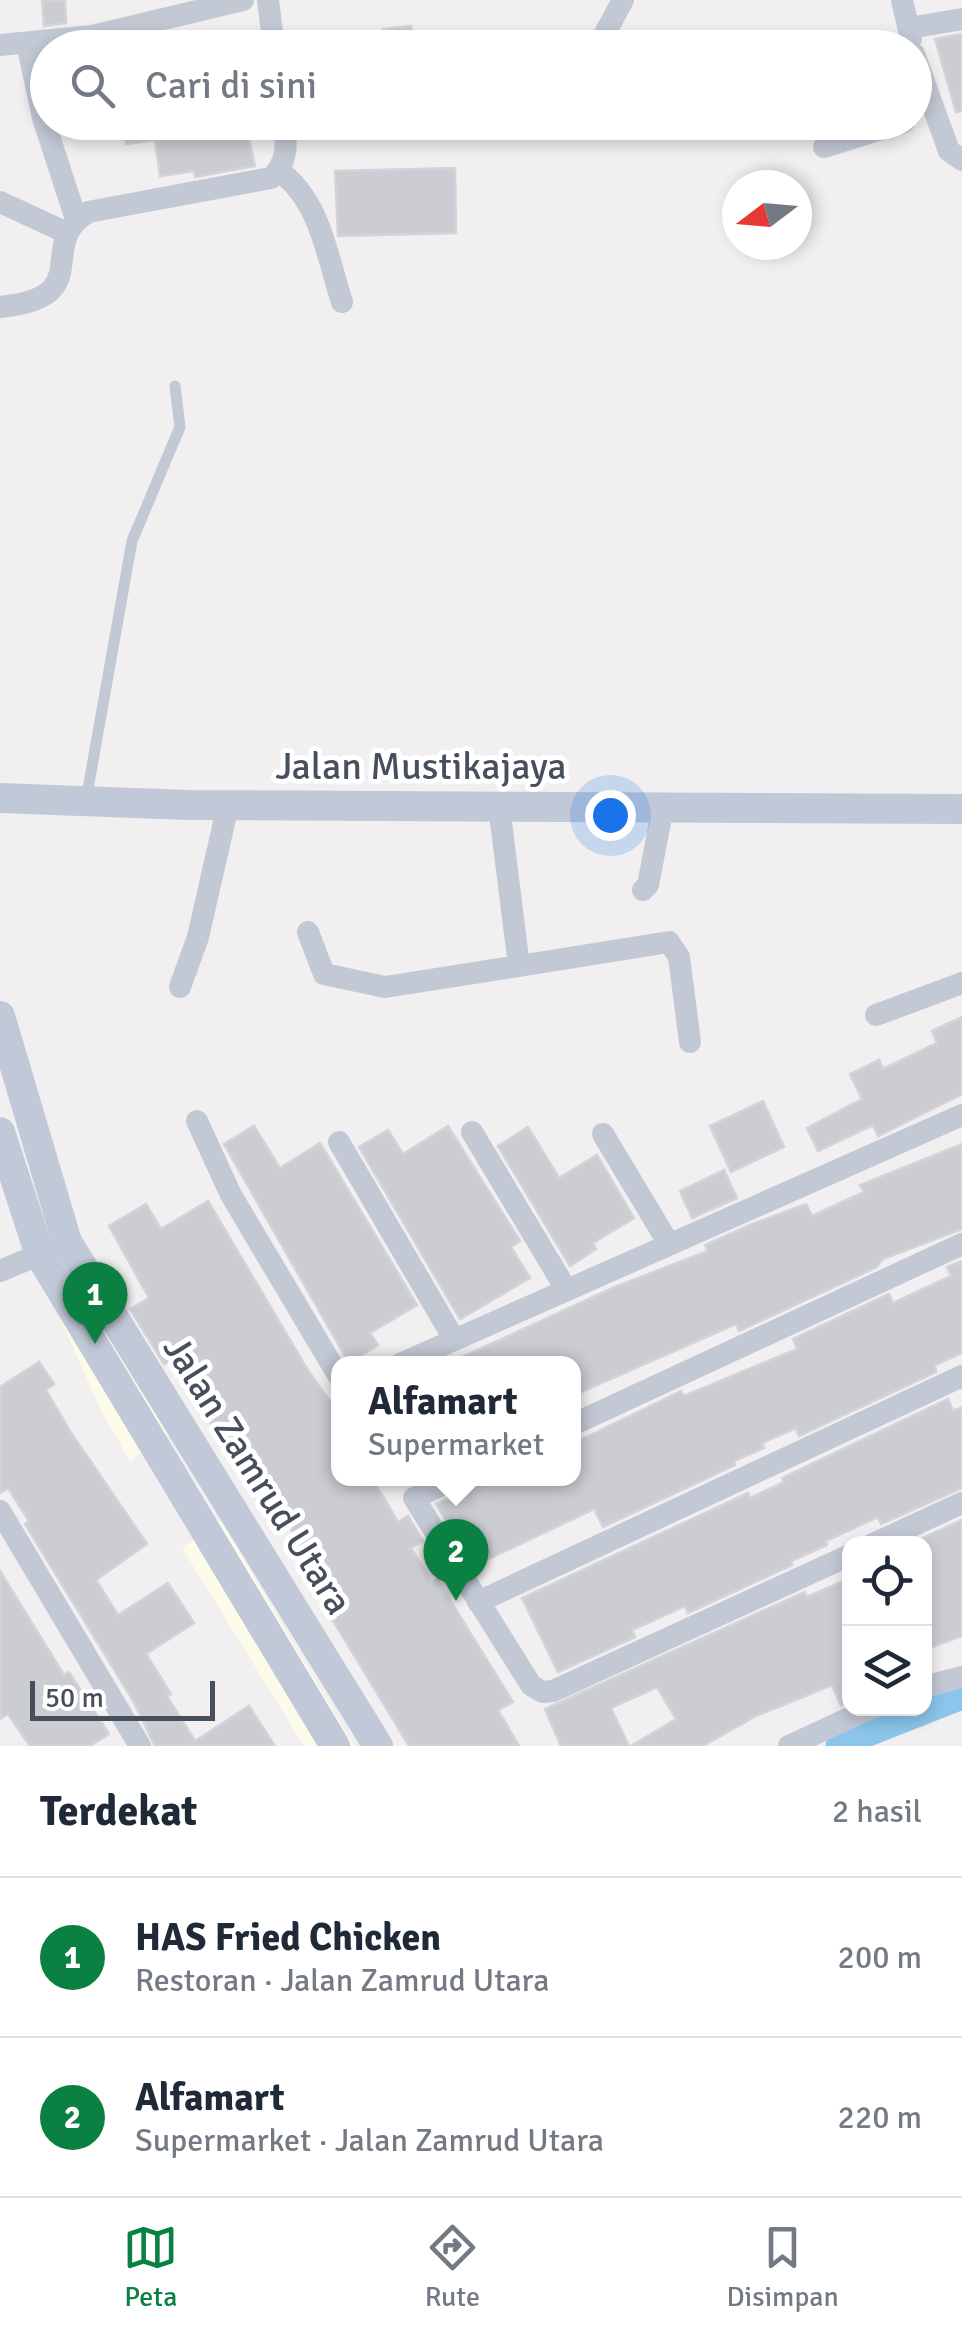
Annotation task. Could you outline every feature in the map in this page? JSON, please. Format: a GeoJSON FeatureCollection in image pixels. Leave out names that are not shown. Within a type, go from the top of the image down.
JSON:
{"type":"FeatureCollection","features":[{"type":"Feature","properties":{"kind":"street"},"geometry":{"type":"LineString","coordinates":[[117,30],[243,0]]}},
{"type":"Feature","properties":{"kind":"street"},"geometry":{"type":"LineString","coordinates":[[268,0],[272,30]]}},
{"type":"Feature","properties":{"kind":"street"},"geometry":{"type":"LineString","coordinates":[[607,30],[623,0]]}},
{"type":"Feature","properties":{"kind":"street"},"geometry":{"type":"LineString","coordinates":[[902,0],[909,30]]}},
{"type":"Feature","properties":{"kind":"street"},"geometry":{"type":"LineString","coordinates":[[932,33],[962,19]]}},
{"type":"Feature","properties":{"kind":"street"},"geometry":{"type":"LineString","coordinates":[[26,42],[30,60]]}},
{"type":"Feature","properties":{"kind":"street"},"geometry":{"type":"LineString","coordinates":[[0,46],[30,42]]}},
{"type":"Feature","properties":{"kind":"street"},"geometry":{"type":"LineString","coordinates":[[932,126],[949,151],[962,160]]}},
{"type":"Feature","properties":{"kind":"street"},"geometry":{"type":"LineString","coordinates":[[0,306],[43,299],[58,283],[72,226],[49,140]]}},
{"type":"Feature","properties":{"kind":"street"},"geometry":{"type":"LineString","coordinates":[[72,226],[88,212],[260,182],[280,170],[286,140]]}},
{"type":"Feature","properties":{"kind":"street"},"geometry":{"type":"LineString","coordinates":[[824,147],[846,140]]}},
{"type":"Feature","properties":{"kind":"street"},"geometry":{"type":"LineString","coordinates":[[280,170],[298,185],[309,203],[342,302]]}},
{"type":"Feature","properties":{"kind":"street"},"geometry":{"type":"LineString","coordinates":[[0,202],[72,226]]}},
{"type":"Feature","properties":{"kind":"street","name":"Jalan Mustikajaya"},"geometry":{"type":"LineString","coordinates":[[0,798],[228,805],[962,809]]}},
{"type":"Feature","properties":{"kind":"street"},"geometry":{"type":"LineString","coordinates":[[180,986],[198,937],[228,805]]}},
{"type":"Feature","properties":{"kind":"street"},"geometry":{"type":"LineString","coordinates":[[499,806],[518,966]]}},
{"type":"Feature","properties":{"kind":"street"},"geometry":{"type":"LineString","coordinates":[[643,890],[648,884],[663,808]]}},
{"type":"Feature","properties":{"kind":"street"},"geometry":{"type":"LineString","coordinates":[[308,932],[324,974],[385,987],[669,942],[680,956],[690,1042]]}},
{"type":"Feature","properties":{"kind":"street"},"geometry":{"type":"LineString","coordinates":[[876,1015],[962,983]]}},
{"type":"Feature","properties":{"kind":"street","name":"Jalan Zamrud Utara"},"geometry":{"type":"LineString","coordinates":[[0,1016],[53,1249],[378,1746]]}},
{"type":"Feature","properties":{"kind":"street"},"geometry":{"type":"LineString","coordinates":[[417,1356],[962,1115]]}},
{"type":"Feature","properties":{"kind":"street"},"geometry":{"type":"LineString","coordinates":[[197,1121],[231,1196],[331,1363]]}},
{"type":"Feature","properties":{"kind":"street","name":"Jalan Zamrud Utara"},"geometry":{"type":"LineString","coordinates":[[0,1132],[53,1249],[335,1746]]}},
{"type":"Feature","properties":{"kind":"street"},"geometry":{"type":"LineString","coordinates":[[472,1132],[566,1289]]}},
{"type":"Feature","properties":{"kind":"street"},"geometry":{"type":"LineString","coordinates":[[603,1134],[670,1244]]}},
{"type":"Feature","properties":{"kind":"street"},"geometry":{"type":"LineString","coordinates":[[339,1142],[454,1339]]}},
{"type":"Feature","properties":{"kind":"street"},"geometry":{"type":"LineString","coordinates":[[581,1421],[962,1244]]}},
{"type":"Feature","properties":{"kind":"street"},"geometry":{"type":"LineString","coordinates":[[0,1272],[53,1249]]}},
{"type":"Feature","properties":{"kind":"street"},"geometry":{"type":"LineString","coordinates":[[478,1602],[962,1376]]}},
{"type":"Feature","properties":{"kind":"street"},"geometry":{"type":"LineString","coordinates":[[408,1488],[531,1685],[542,1692],[554,1691],[842,1558]]}},
{"type":"Feature","properties":{"kind":"street"},"geometry":{"type":"LineString","coordinates":[[891,1536],[962,1503]]}},
{"type":"Feature","properties":{"kind":"street"},"geometry":{"type":"LineString","coordinates":[[0,1511],[140,1746]]}},
{"type":"Feature","properties":{"kind":"street"},"geometry":{"type":"LineString","coordinates":[[932,1685],[962,1678]]}},
{"type":"Feature","properties":{"kind":"street"},"geometry":{"type":"LineString","coordinates":[[789,1746],[854,1716]]}},
{"type":"Feature","properties":{"kind":"lane"},"geometry":{"type":"LineString","coordinates":[[86,800],[132,541],[180,427],[174,386]]}},
{"type":"Feature","properties":{"kind":"shaded area"},"geometry":{"type":"Polygon","coordinates":[[[34,1203],[170,1433],[130,1461],[102,1413],[58,1314],[34,1203]]]}},
{"type":"Feature","properties":{"kind":"shaded area"},"geometry":{"type":"Polygon","coordinates":[[[221,1521],[354,1746],[304,1746],[182,1548],[221,1521]]]}},
{"type":"Feature","properties":{"kind":"building"},"geometry":{"type":"Polygon","coordinates":[[[42,0],[65,0],[66,23],[44,26],[42,0]]]}},
{"type":"Feature","properties":{"kind":"building"},"geometry":{"type":"Polygon","coordinates":[[[411,26],[412,30],[383,30],[411,26]]]}},
{"type":"Feature","properties":{"kind":"building"},"geometry":{"type":"Polygon","coordinates":[[[962,34],[962,111],[956,112],[935,39],[962,34]]]}},
{"type":"Feature","properties":{"kind":"building"},"geometry":{"type":"Polygon","coordinates":[[[155,140],[249,140],[255,166],[195,177],[194,171],[160,176],[155,140]]]}},
{"type":"Feature","properties":{"kind":"building"},"geometry":{"type":"Polygon","coordinates":[[[455,168],[456,233],[338,236],[335,171],[455,168]]]}},
{"type":"Feature","properties":{"kind":"building"},"geometry":{"type":"Polygon","coordinates":[[[962,1017],[962,1094],[878,1136],[873,1125],[818,1151],[807,1128],[862,1099],[850,1074],[879,1060],[883,1069],[937,1043],[932,1031],[962,1017]]]}},
{"type":"Feature","properties":{"kind":"building"},"geometry":{"type":"Polygon","coordinates":[[[763,1101],[784,1147],[731,1172],[710,1126],[763,1101]]]}},
{"type":"Feature","properties":{"kind":"building"},"geometry":{"type":"Polygon","coordinates":[[[254,1126],[280,1168],[320,1143],[417,1305],[370,1333],[378,1345],[360,1356],[345,1356],[224,1144],[254,1126]]]}},
{"type":"Feature","properties":{"kind":"building"},"geometry":{"type":"Polygon","coordinates":[[[448,1126],[520,1241],[511,1247],[530,1278],[460,1319],[359,1147],[388,1130],[403,1154],[448,1126]]]}},
{"type":"Feature","properties":{"kind":"building"},"geometry":{"type":"Polygon","coordinates":[[[528,1127],[559,1178],[597,1155],[634,1218],[593,1243],[596,1249],[570,1266],[498,1146],[528,1127]]]}},
{"type":"Feature","properties":{"kind":"building"},"geometry":{"type":"Polygon","coordinates":[[[962,1144],[962,1229],[883,1259],[877,1267],[739,1331],[736,1324],[581,1392],[581,1356],[464,1356],[617,1286],[708,1251],[705,1245],[750,1225],[806,1204],[812,1216],[864,1192],[860,1185],[962,1144]]]}},
{"type":"Feature","properties":{"kind":"building"},"geometry":{"type":"Polygon","coordinates":[[[724,1170],[737,1198],[692,1218],[680,1191],[724,1170]]]}},
{"type":"Feature","properties":{"kind":"building"},"geometry":{"type":"Polygon","coordinates":[[[208,1201],[331,1402],[331,1486],[377,1486],[398,1522],[408,1516],[423,1541],[411,1548],[432,1582],[437,1579],[513,1702],[498,1710],[519,1746],[409,1746],[309,1581],[319,1575],[290,1527],[283,1531],[255,1486],[232,1459],[172,1359],[164,1364],[130,1309],[149,1298],[109,1226],[146,1204],[161,1229],[208,1201]]]}},
{"type":"Feature","properties":{"kind":"building"},"geometry":{"type":"Polygon","coordinates":[[[962,1261],[962,1353],[935,1365],[936,1372],[799,1436],[796,1428],[762,1443],[764,1448],[734,1461],[735,1465],[603,1527],[594,1509],[474,1566],[436,1504],[467,1486],[581,1486],[581,1440],[681,1391],[684,1396],[797,1349],[793,1339],[889,1294],[893,1303],[951,1276],[947,1267],[962,1261]]]}},
{"type":"Feature","properties":{"kind":"building"},"geometry":{"type":"Polygon","coordinates":[[[39,1362],[54,1384],[46,1390],[70,1431],[147,1544],[96,1580],[118,1615],[168,1583],[194,1623],[146,1654],[171,1694],[167,1696],[195,1741],[249,1706],[275,1746],[155,1746],[134,1702],[25,1524],[29,1521],[8,1488],[0,1493],[0,1387],[39,1362]]]}},
{"type":"Feature","properties":{"kind":"building"},"geometry":{"type":"Polygon","coordinates":[[[948,1399],[953,1411],[962,1407],[962,1488],[881,1524],[878,1517],[826,1541],[827,1545],[791,1561],[792,1565],[688,1613],[685,1606],[632,1630],[635,1637],[558,1672],[522,1598],[748,1493],[750,1498],[784,1482],[782,1478],[948,1399]]]}},
{"type":"Feature","properties":{"kind":"building"},"geometry":{"type":"Polygon","coordinates":[[[962,1520],[962,1636],[932,1647],[932,1536],[927,1536],[962,1520]]]}},
{"type":"Feature","properties":{"kind":"building"},"geometry":{"type":"Polygon","coordinates":[[[0,1571],[64,1675],[69,1672],[109,1734],[90,1746],[30,1746],[8,1714],[0,1719],[0,1571]]]}},
{"type":"Feature","properties":{"kind":"building"},"geometry":{"type":"Polygon","coordinates":[[[842,1582],[842,1705],[832,1685],[756,1716],[703,1746],[631,1746],[676,1719],[657,1687],[611,1708],[629,1746],[561,1746],[545,1709],[805,1592],[807,1597],[842,1582]]]}},
{"type":"Feature","properties":{"kind":"waterway"},"geometry":{"type":"LineString","coordinates":[[838,1746],[962,1697]]}},
{"type":"Feature","properties":{"kind":"place","name":"HAS Fried Chicken"},"geometry":{"type":"Point","coordinates":[95,1344]}},
{"type":"Feature","properties":{"kind":"place","name":"Alfamart"},"geometry":{"type":"Point","coordinates":[456,1601]}}]}
